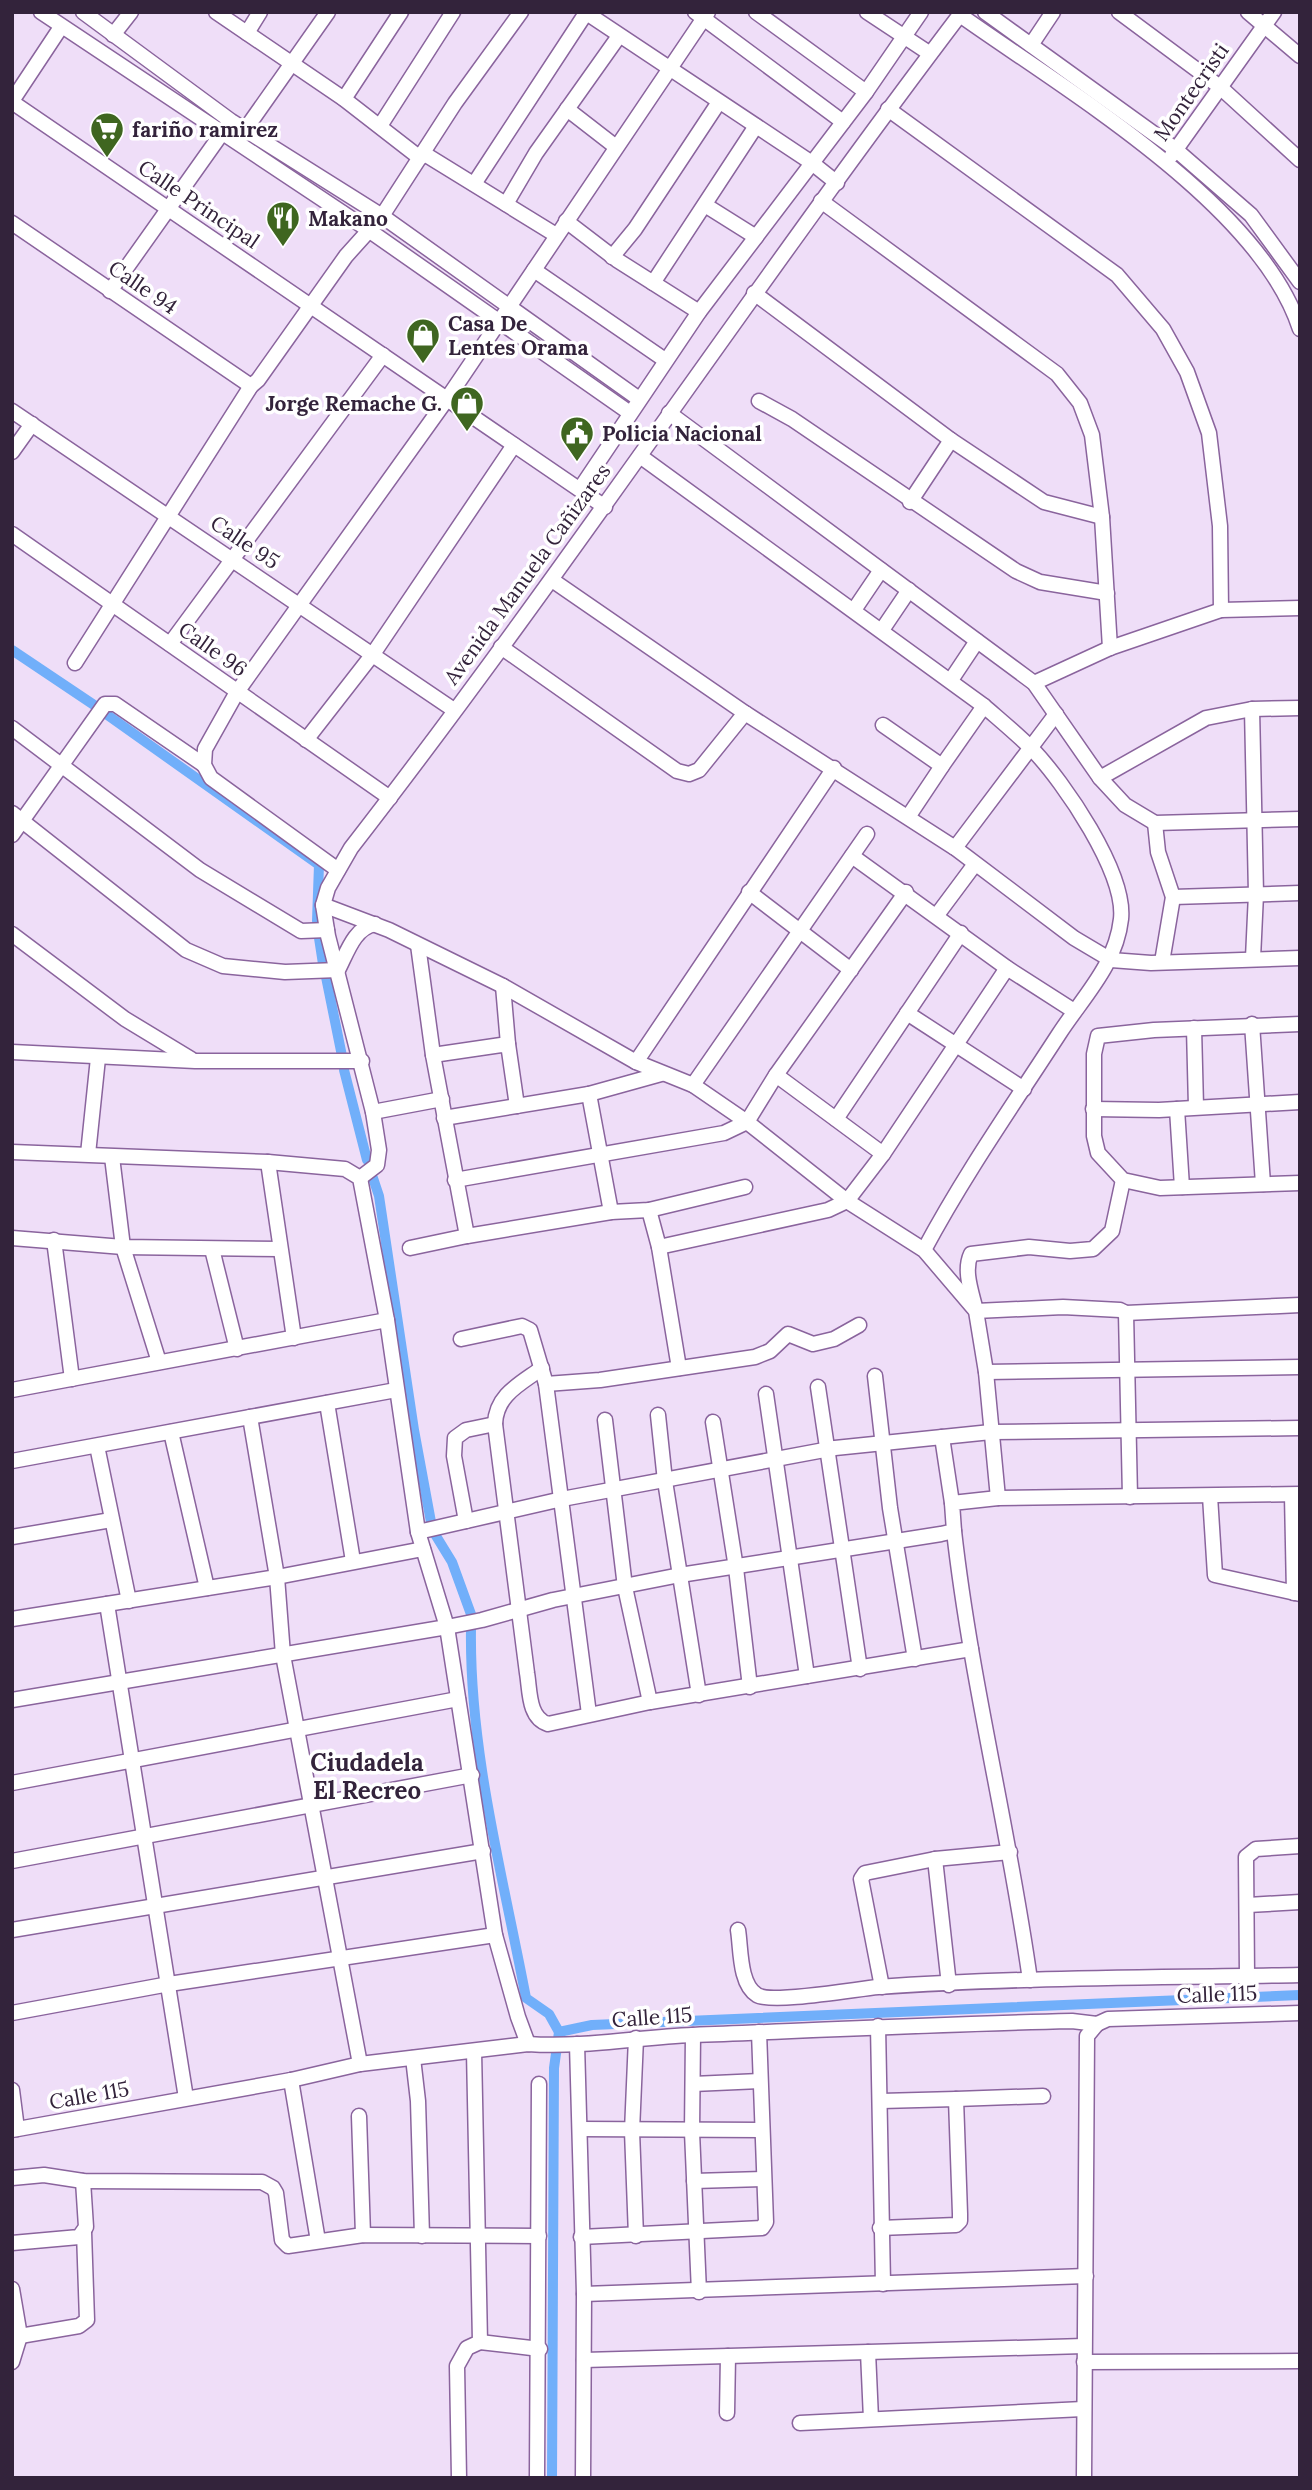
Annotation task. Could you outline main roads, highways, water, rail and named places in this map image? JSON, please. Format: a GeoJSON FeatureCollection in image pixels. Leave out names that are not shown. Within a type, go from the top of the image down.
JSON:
{"type":"FeatureCollection","features":[{"type":"Feature","properties":{"kind":"waterway"},"geometry":{"type":"LineString","coordinates":[[12,650],[97,707]]}},
{"type":"Feature","properties":{"kind":"waterway"},"geometry":{"type":"LineString","coordinates":[[106,714],[319,865],[317,921]]}},
{"type":"Feature","properties":{"kind":"waterway"},"geometry":{"type":"LineString","coordinates":[[319,938],[323,964]]}},
{"type":"Feature","properties":{"kind":"waterway"},"geometry":{"type":"LineString","coordinates":[[326,977],[342,1056]]}},
{"type":"Feature","properties":{"kind":"waterway"},"geometry":{"type":"LineString","coordinates":[[344,1070],[367,1160]]}},
{"type":"Feature","properties":{"kind":"waterway"},"geometry":{"type":"LineString","coordinates":[[373,1178],[379,1196],[414,1430],[431,1522]]}},
{"type":"Feature","properties":{"kind":"waterway"},"geometry":{"type":"LineString","coordinates":[[433,1531],[452,1562],[472,1617]]}},
{"type":"Feature","properties":{"kind":"waterway"},"geometry":{"type":"LineString","coordinates":[[471,1628],[472,1674],[481,1767],[526,1998],[549,2014],[559,2032]]}},
{"type":"Feature","properties":{"kind":"waterway"},"geometry":{"type":"LineString","coordinates":[[552,2478],[554,2068],[559,2032],[592,2025],[1300,1995]]}},
{"type":"Feature","properties":{"kind":"place","name":"fariño ramirez"},"geometry":{"type":"Point","coordinates":[107,159]}},
{"type":"Feature","properties":{"kind":"place","name":"Makano"},"geometry":{"type":"Point","coordinates":[283,248]}},
{"type":"Feature","properties":{"kind":"place","name":"Casa De Lentes Orama"},"geometry":{"type":"Point","coordinates":[423,365]}},
{"type":"Feature","properties":{"kind":"place","name":"Jorge Remache G."},"geometry":{"type":"Point","coordinates":[467,433]}},
{"type":"Feature","properties":{"kind":"place","name":"Policia Nacional"},"geometry":{"type":"Point","coordinates":[577,463]}},
{"type":"Feature","properties":{"kind":"district","name":"Ciudadela El Recreo"},"geometry":{"type":"Point","coordinates":[367,1776]}}]}
